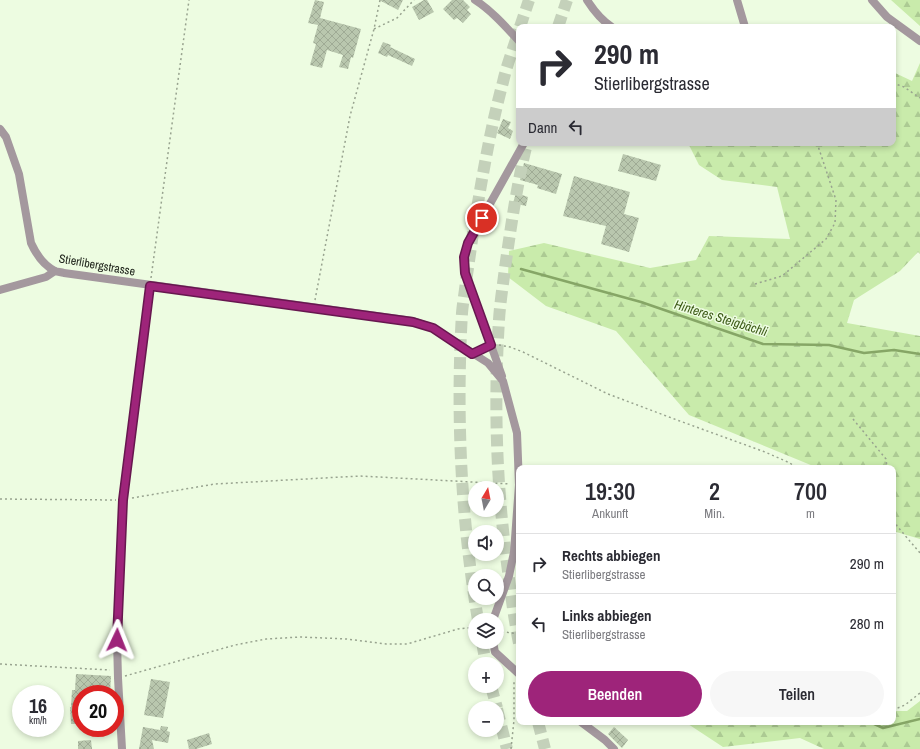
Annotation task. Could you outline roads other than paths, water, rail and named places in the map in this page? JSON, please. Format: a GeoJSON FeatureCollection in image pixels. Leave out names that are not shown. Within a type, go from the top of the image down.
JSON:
{"type":"FeatureCollection","features":[{"type":"Feature","properties":{"kind":"lane"},"geometry":{"type":"LineString","coordinates":[[475,0],[497,17],[516,38]]}},
{"type":"Feature","properties":{"kind":"lane"},"geometry":{"type":"LineString","coordinates":[[587,0],[599,16],[608,24]]}},
{"type":"Feature","properties":{"kind":"lane"},"geometry":{"type":"LineString","coordinates":[[737,0],[744,24]]}},
{"type":"Feature","properties":{"kind":"lane"},"geometry":{"type":"LineString","coordinates":[[872,0],[887,17],[920,40]]}},
{"type":"Feature","properties":{"kind":"lane","name":"Stierlibergstrasse"},"geometry":{"type":"LineString","coordinates":[[0,129],[6,136],[19,174],[31,243],[42,261],[55,271],[150,286],[413,322],[433,328],[488,364],[503,381],[516,433],[518,465]]}},
{"type":"Feature","properties":{"kind":"lane"},"geometry":{"type":"LineString","coordinates":[[503,381],[465,273],[464,257],[468,243],[522,146]]}},
{"type":"Feature","properties":{"kind":"lane"},"geometry":{"type":"LineString","coordinates":[[0,290],[46,277],[55,271]]}},
{"type":"Feature","properties":{"kind":"lane"},"geometry":{"type":"LineString","coordinates":[[122,749],[117,674],[117,640],[123,500],[150,286]]}},
{"type":"Feature","properties":{"kind":"lane"},"geometry":{"type":"LineString","coordinates":[[472,354],[491,345]]}},
{"type":"Feature","properties":{"kind":"lane","name":"Stierlibergstrasse"},"geometry":{"type":"LineString","coordinates":[[496,613],[509,576],[514,552],[516,525]]}},
{"type":"Feature","properties":{"kind":"lane"},"geometry":{"type":"LineString","coordinates":[[494,649],[495,652],[516,671]]}},
{"type":"Feature","properties":{"kind":"lane"},"geometry":{"type":"LineString","coordinates":[[586,725],[614,749]]}},
{"type":"Feature","properties":{"kind":"waterway","name":"Hinteres Steigbächli"},"geometry":{"type":"LineString","coordinates":[[521,269],[641,302],[763,344],[829,345],[864,353],[894,350],[920,354]]}},
{"type":"Feature","properties":{"kind":"waterway"},"geometry":{"type":"LineString","coordinates":[[896,725],[920,719]]}},
{"type":"Feature","properties":{"kind":"waterway"},"geometry":{"type":"LineString","coordinates":[[876,725],[883,728],[895,725]]}},
{"type":"Feature","properties":{"kind":"tunnel"},"geometry":{"type":"LineString","coordinates":[[521,24],[529,0]]}},
{"type":"Feature","properties":{"kind":"tunnel"},"geometry":{"type":"LineString","coordinates":[[559,24],[567,0]]}},
{"type":"Feature","properties":{"kind":"tunnel"},"geometry":{"type":"LineString","coordinates":[[477,613],[467,544],[461,467],[460,352],[462,313],[473,234],[490,136],[498,100],[516,40]]}},
{"type":"Feature","properties":{"kind":"tunnel"},"geometry":{"type":"LineString","coordinates":[[516,626],[506,556],[498,468],[496,408],[497,349],[507,252],[514,205],[526,146]]}},
{"type":"Feature","properties":{"kind":"tunnel"},"geometry":{"type":"LineString","coordinates":[[483,649],[485,657]]}},
{"type":"Feature","properties":{"kind":"tunnel"},"geometry":{"type":"LineString","coordinates":[[493,693],[495,701]]}},
{"type":"Feature","properties":{"kind":"tunnel"},"geometry":{"type":"LineString","coordinates":[[539,725],[545,749]]}},
{"type":"Feature","properties":{"kind":"tunnel"},"geometry":{"type":"LineString","coordinates":[[504,737],[507,749]]}}]}
